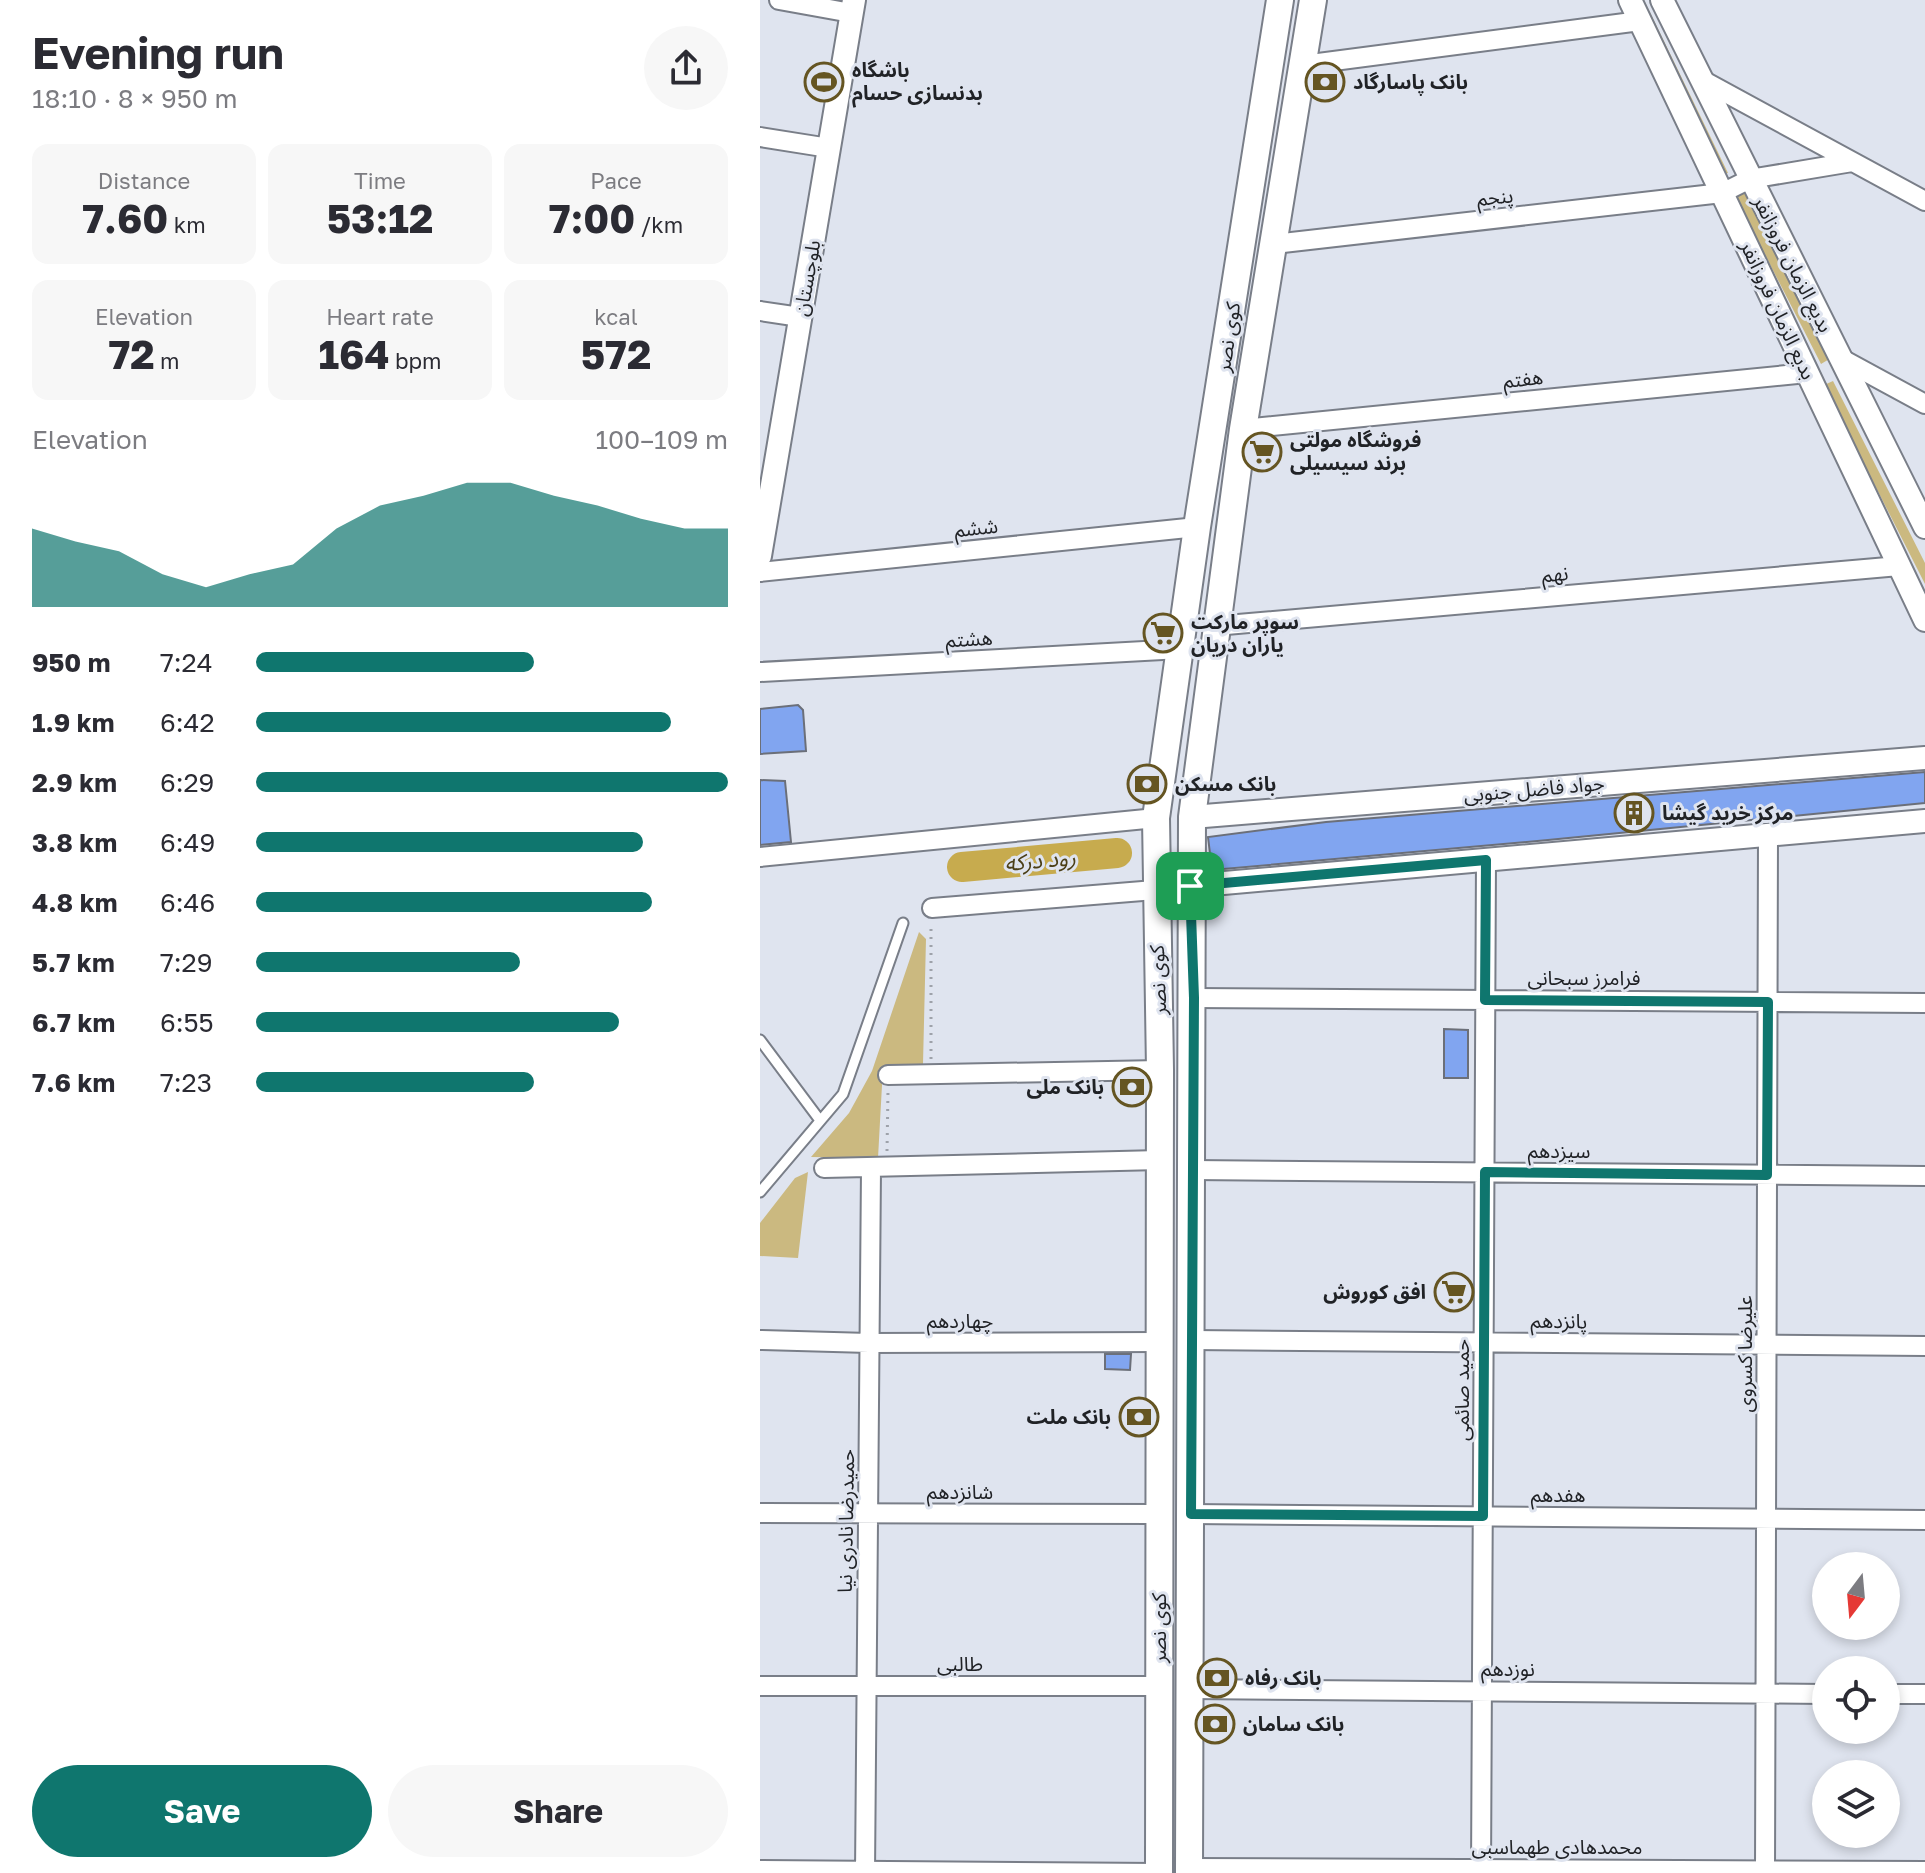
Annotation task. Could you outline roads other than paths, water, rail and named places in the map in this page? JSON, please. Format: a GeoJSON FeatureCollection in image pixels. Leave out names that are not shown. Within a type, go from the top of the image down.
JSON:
{"type":"FeatureCollection","features":[{"type":"Feature","properties":{"kind":"main road","name":"کوی نصر"},"geometry":{"type":"LineString","coordinates":[[1159,1873],[1160,1070],[1156,818],[1197,527],[1280,0]]}},
{"type":"Feature","properties":{"kind":"main road","name":"کوی نصر"},"geometry":{"type":"LineString","coordinates":[[1189,1870],[1194,998],[1190,886],[1192,817],[1243,429],[1313,0]]}},
{"type":"Feature","properties":{"kind":"street"},"geometry":{"type":"LineString","coordinates":[[779,0],[852,6]]}},
{"type":"Feature","properties":{"kind":"street","name":"بدیع‌ الزمان فروزانفر"},"geometry":{"type":"LineString","coordinates":[[1630,0],[1925,620]]}},
{"type":"Feature","properties":{"kind":"street","name":"بدیع الزمان فروزانفر"},"geometry":{"type":"LineString","coordinates":[[1662,0],[1925,527]]}},
{"type":"Feature","properties":{"kind":"street","name":"بلوچستان"},"geometry":{"type":"LineString","coordinates":[[760,556],[767,475],[800,317],[852,6]]}},
{"type":"Feature","properties":{"kind":"street"},"geometry":{"type":"LineString","coordinates":[[1303,65],[1640,21]]}},
{"type":"Feature","properties":{"kind":"street"},"geometry":{"type":"LineString","coordinates":[[1704,81],[1925,201]]}},
{"type":"Feature","properties":{"kind":"street"},"geometry":{"type":"LineString","coordinates":[[760,137],[829,148]]}},
{"type":"Feature","properties":{"kind":"street"},"geometry":{"type":"LineString","coordinates":[[1722,193],[1750,179],[1852,162]]}},
{"type":"Feature","properties":{"kind":"street","name":"پنجم"},"geometry":{"type":"LineString","coordinates":[[1274,244],[1722,193]]}},
{"type":"Feature","properties":{"kind":"street"},"geometry":{"type":"LineString","coordinates":[[760,311],[800,317]]}},
{"type":"Feature","properties":{"kind":"street"},"geometry":{"type":"LineString","coordinates":[[1807,373],[1842,359],[1925,404]]}},
{"type":"Feature","properties":{"kind":"street","name":"هفتم"},"geometry":{"type":"LineString","coordinates":[[1243,429],[1807,373]]}},
{"type":"Feature","properties":{"kind":"street","name":"ششم"},"geometry":{"type":"LineString","coordinates":[[760,572],[1197,527]]}},
{"type":"Feature","properties":{"kind":"street","name":"نهم"},"geometry":{"type":"LineString","coordinates":[[1215,626],[1899,566]]}},
{"type":"Feature","properties":{"kind":"street","name":"هشتم"},"geometry":{"type":"LineString","coordinates":[[760,672],[1181,649]]}},
{"type":"Feature","properties":{"kind":"street","name":"جواد فاضل جنوبی"},"geometry":{"type":"LineString","coordinates":[[1192,817],[1925,758]]}},
{"type":"Feature","properties":{"kind":"street"},"geometry":{"type":"LineString","coordinates":[[760,857],[1156,818]]}},
{"type":"Feature","properties":{"kind":"street"},"geometry":{"type":"LineString","coordinates":[[1190,886],[1925,821]]}},
{"type":"Feature","properties":{"kind":"street","name":"علیرضا کسروی"},"geometry":{"type":"LineString","coordinates":[[1765,1872],[1768,835]]}},
{"type":"Feature","properties":{"kind":"street","name":"حمید صائمی"},"geometry":{"type":"LineString","coordinates":[[1481,1871],[1486,860]]}},
{"type":"Feature","properties":{"kind":"street"},"geometry":{"type":"LineString","coordinates":[[932,908],[1155,890]]}},
{"type":"Feature","properties":{"kind":"street","name":"فرامرز سبحانی"},"geometry":{"type":"LineString","coordinates":[[1194,998],[1925,1003]]}},
{"type":"Feature","properties":{"kind":"street"},"geometry":{"type":"LineString","coordinates":[[888,1075],[1160,1070]]}},
{"type":"Feature","properties":{"kind":"street"},"geometry":{"type":"LineString","coordinates":[[824,1168],[1160,1160]]}},
{"type":"Feature","properties":{"kind":"street","name":"حمیدرضا نادری نیا"},"geometry":{"type":"LineString","coordinates":[[865,1872],[869,1343],[879,1168]]}},
{"type":"Feature","properties":{"kind":"street","name":"سیزدهم"},"geometry":{"type":"LineString","coordinates":[[1193,1170],[1925,1176]]}},
{"type":"Feature","properties":{"kind":"street","name":"چهاردهم"},"geometry":{"type":"LineString","coordinates":[[760,1340],[869,1343],[1160,1342]]}},
{"type":"Feature","properties":{"kind":"street","name":"پانزدهم"},"geometry":{"type":"LineString","coordinates":[[1192,1340],[1925,1346]]}},
{"type":"Feature","properties":{"kind":"street","name":"شانزدهم"},"geometry":{"type":"LineString","coordinates":[[760,1513],[1159,1514]]}},
{"type":"Feature","properties":{"kind":"street","name":"هفدهم"},"geometry":{"type":"LineString","coordinates":[[1191,1514],[1925,1520]]}},
{"type":"Feature","properties":{"kind":"street","name":"طالبی"},"geometry":{"type":"LineString","coordinates":[[760,1686],[1159,1686]]}},
{"type":"Feature","properties":{"kind":"street","name":"نوزدهم"},"geometry":{"type":"LineString","coordinates":[[1190,1689],[1812,1694]]}},
{"type":"Feature","properties":{"kind":"street"},"geometry":{"type":"LineString","coordinates":[[1900,1694],[1925,1694]]}},
{"type":"Feature","properties":{"kind":"street"},"geometry":{"type":"LineString","coordinates":[[760,1870],[1159,1873]]}},
{"type":"Feature","properties":{"kind":"street","name":"محمدهادی طهماسبی"},"geometry":{"type":"LineString","coordinates":[[1189,1870],[1925,1871]]}},
{"type":"Feature","properties":{"kind":"lane"},"geometry":{"type":"LineString","coordinates":[[760,1192],[843,1094],[903,923]]}},
{"type":"Feature","properties":{"kind":"lane"},"geometry":{"type":"LineString","coordinates":[[760,1040],[819,1119]]}},
{"type":"Feature","properties":{"kind":"waterway","name":"رود درکه"},"geometry":{"type":"LineString","coordinates":[[962,867],[1117,853]]}},
{"type":"Feature","properties":{"kind":"place","name":"باشگاه بدنسازی حسام"},"geometry":{"type":"Point","coordinates":[824,82]}},
{"type":"Feature","properties":{"kind":"place","name":"بانک پاسارگاد"},"geometry":{"type":"Point","coordinates":[1325,82]}},
{"type":"Feature","properties":{"kind":"place","name":"فروشگاه مولتی برند سیسیلی"},"geometry":{"type":"Point","coordinates":[1262,452]}},
{"type":"Feature","properties":{"kind":"place","name":"سوپر مارکت یاران دریان"},"geometry":{"type":"Point","coordinates":[1163,633]}},
{"type":"Feature","properties":{"kind":"place","name":"بانک مسکن"},"geometry":{"type":"Point","coordinates":[1147,784]}},
{"type":"Feature","properties":{"kind":"place","name":"مرکز خرید گیشا"},"geometry":{"type":"Point","coordinates":[1634,813]}},
{"type":"Feature","properties":{"kind":"place","name":"بانک ملی"},"geometry":{"type":"Point","coordinates":[1132,1087]}},
{"type":"Feature","properties":{"kind":"place","name":"افق کوروش"},"geometry":{"type":"Point","coordinates":[1454,1292]}},
{"type":"Feature","properties":{"kind":"place","name":"بانک ملت"},"geometry":{"type":"Point","coordinates":[1139,1417]}},
{"type":"Feature","properties":{"kind":"place","name":"بانک رفاه"},"geometry":{"type":"Point","coordinates":[1217,1678]}},
{"type":"Feature","properties":{"kind":"place","name":"بانک سامان"},"geometry":{"type":"Point","coordinates":[1215,1724]}}]}
